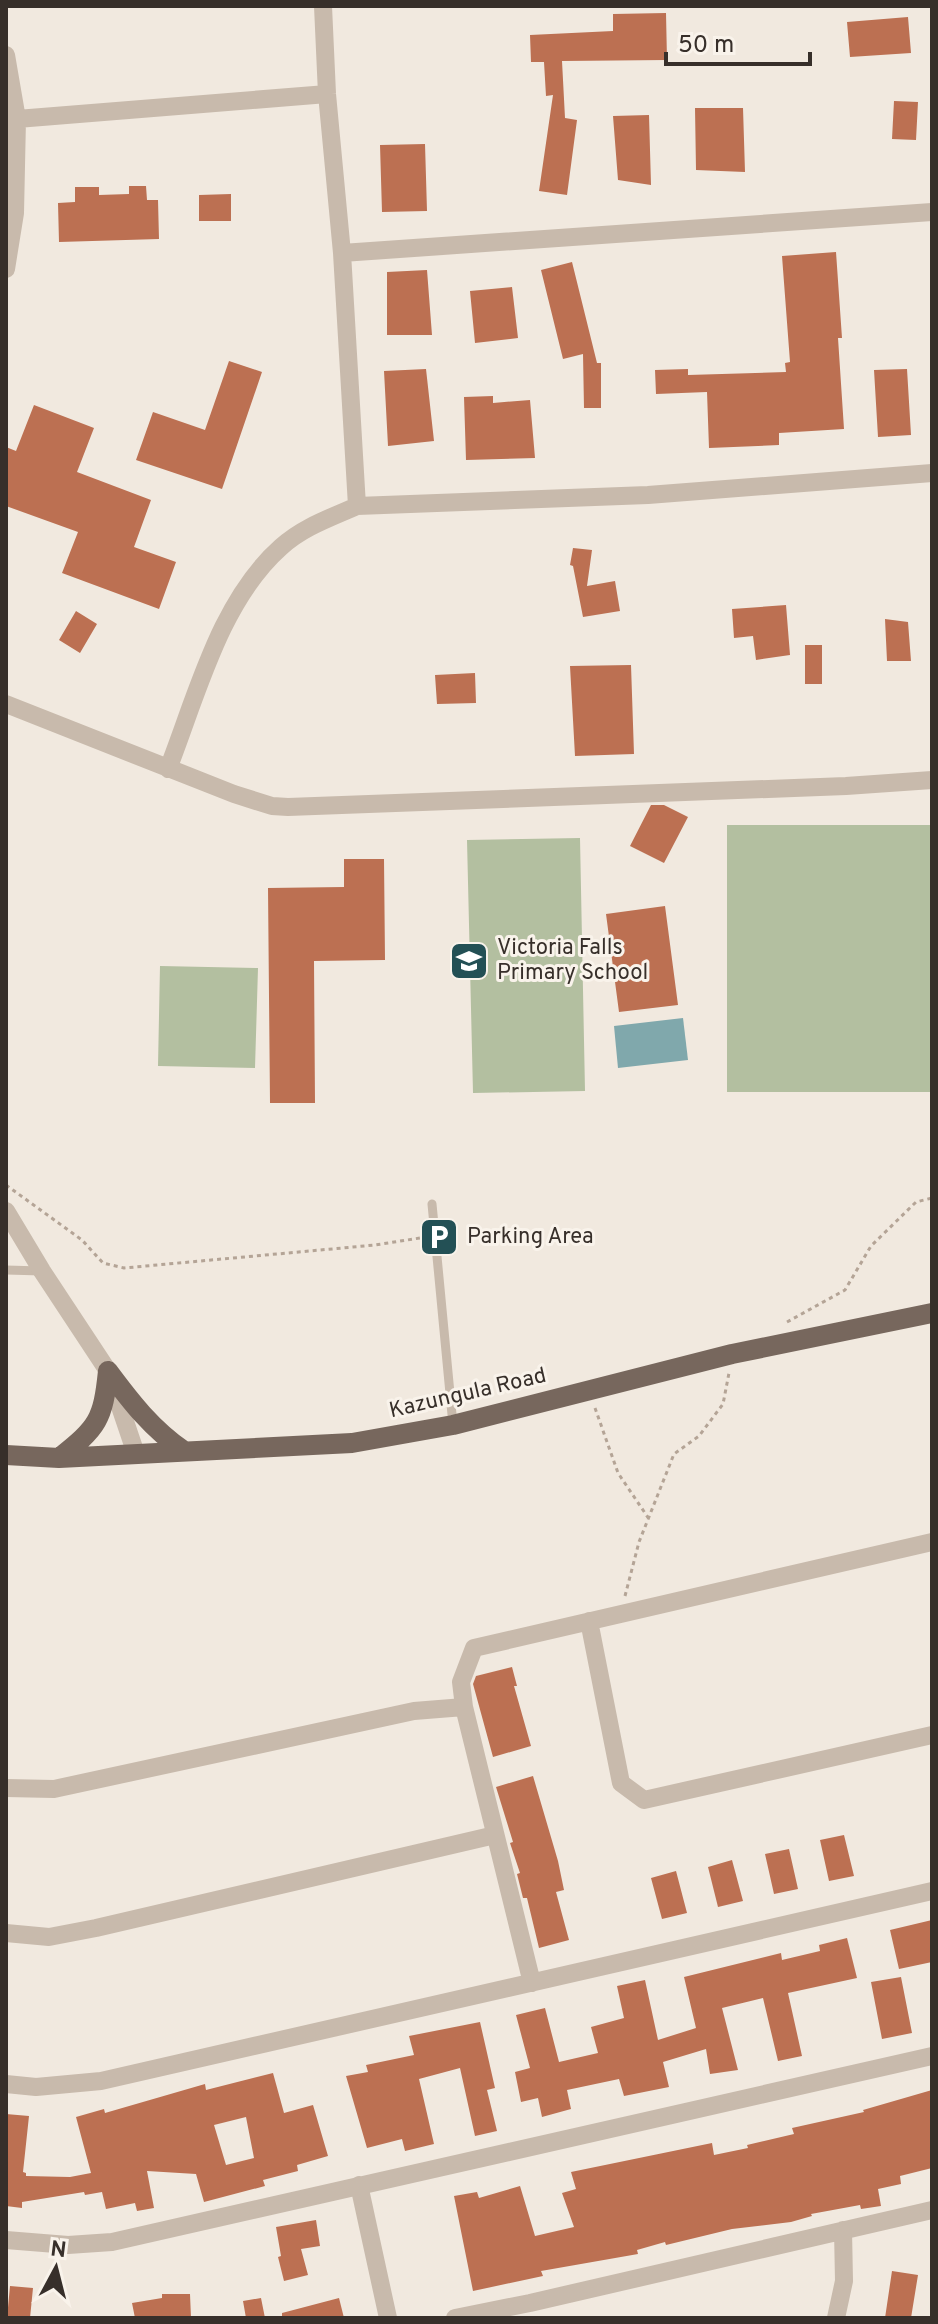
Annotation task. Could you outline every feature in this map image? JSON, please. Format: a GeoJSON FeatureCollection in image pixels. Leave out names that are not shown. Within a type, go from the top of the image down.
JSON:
{"type":"FeatureCollection","features":[{"type":"Feature","properties":{"kind":"main road","name":"Kazungula Road"},"geometry":{"type":"LineString","coordinates":[[6,1455],[59,1458],[352,1443],[453,1425],[732,1354],[932,1313]]}},
{"type":"Feature","properties":{"kind":"main road"},"geometry":{"type":"LineString","coordinates":[[108,1371],[140,1414],[162,1436],[184,1451]]}},
{"type":"Feature","properties":{"kind":"main road"},"geometry":{"type":"LineString","coordinates":[[59,1458],[83,1439],[100,1418],[105,1405],[108,1371]]}},
{"type":"Feature","properties":{"kind":"street"},"geometry":{"type":"LineString","coordinates":[[323,6],[357,506]]}},
{"type":"Feature","properties":{"kind":"street"},"geometry":{"type":"LineString","coordinates":[[6,55],[17,119],[15,213],[6,269]]}},
{"type":"Feature","properties":{"kind":"street"},"geometry":{"type":"LineString","coordinates":[[17,119],[327,94]]}},
{"type":"Feature","properties":{"kind":"street"},"geometry":{"type":"LineString","coordinates":[[342,253],[932,212]]}},
{"type":"Feature","properties":{"kind":"street"},"geometry":{"type":"LineString","coordinates":[[168,769],[224,626],[248,581],[282,545],[301,532],[357,506],[648,495],[932,473]]}},
{"type":"Feature","properties":{"kind":"street"},"geometry":{"type":"LineString","coordinates":[[6,704],[254,801],[288,807],[932,780]]}},
{"type":"Feature","properties":{"kind":"street"},"geometry":{"type":"LineString","coordinates":[[6,1211],[108,1371],[136,1454]]}},
{"type":"Feature","properties":{"kind":"street"},"geometry":{"type":"LineString","coordinates":[[532,1983],[464,1707],[461,1682],[474,1648],[932,1542]]}},
{"type":"Feature","properties":{"kind":"street"},"geometry":{"type":"LineString","coordinates":[[589,1621],[621,1783],[644,1800],[932,1735]]}},
{"type":"Feature","properties":{"kind":"street"},"geometry":{"type":"LineString","coordinates":[[6,1788],[54,1789],[414,1711],[464,1707]]}},
{"type":"Feature","properties":{"kind":"street"},"geometry":{"type":"LineString","coordinates":[[6,1933],[49,1937],[96,1928],[495,1835]]}},
{"type":"Feature","properties":{"kind":"street"},"geometry":{"type":"LineString","coordinates":[[6,2084],[36,2087],[101,2081],[932,1891]]}},
{"type":"Feature","properties":{"kind":"street"},"geometry":{"type":"LineString","coordinates":[[6,2240],[68,2245],[112,2242],[932,2056]]}},
{"type":"Feature","properties":{"kind":"street"},"geometry":{"type":"LineString","coordinates":[[359,2185],[388,2318]]}},
{"type":"Feature","properties":{"kind":"street"},"geometry":{"type":"LineString","coordinates":[[455,2318],[532,2311],[932,2210]]}},
{"type":"Feature","properties":{"kind":"street"},"geometry":{"type":"LineString","coordinates":[[836,2318],[844,2281],[843,2230]]}},
{"type":"Feature","properties":{"kind":"lane"},"geometry":{"type":"LineString","coordinates":[[432,1204],[453,1425]]}},
{"type":"Feature","properties":{"kind":"lane"},"geometry":{"type":"LineString","coordinates":[[6,1270],[42,1271]]}},
{"type":"Feature","properties":{"kind":"path"},"geometry":{"type":"LineString","coordinates":[[6,1185],[82,1240],[103,1263],[124,1268],[375,1245],[435,1236]]}},
{"type":"Feature","properties":{"kind":"path"},"geometry":{"type":"LineString","coordinates":[[786,1323],[845,1290],[871,1246],[916,1202],[932,1198]]}},
{"type":"Feature","properties":{"kind":"path"},"geometry":{"type":"LineString","coordinates":[[620,1614],[639,1542],[674,1454],[699,1436],[723,1404],[732,1354]]}},
{"type":"Feature","properties":{"kind":"path"},"geometry":{"type":"LineString","coordinates":[[589,1390],[618,1473],[649,1519]]}},
{"type":"Feature","properties":{"kind":"green space"},"geometry":{"type":"Polygon","coordinates":[[[727,825],[932,825],[932,1092],[727,1092],[727,825]]]}},
{"type":"Feature","properties":{"kind":"green space"},"geometry":{"type":"Polygon","coordinates":[[[580,838],[585,1091],[473,1093],[467,840],[580,838]]]}},
{"type":"Feature","properties":{"kind":"green space"},"geometry":{"type":"Polygon","coordinates":[[[160,966],[258,968],[255,1068],[158,1066],[160,966]]]}},
{"type":"Feature","properties":{"kind":"water"},"geometry":{"type":"Polygon","coordinates":[[[683,1018],[688,1060],[618,1068],[614,1026],[683,1018]]]}},
{"type":"Feature","properties":{"kind":"building"},"geometry":{"type":"Polygon","coordinates":[[[666,13],[667,60],[562,61],[565,118],[577,120],[567,195],[539,191],[553,95],[546,96],[544,62],[531,62],[530,35],[613,31],[613,14],[666,13]]]}},
{"type":"Feature","properties":{"kind":"building"},"geometry":{"type":"Polygon","coordinates":[[[908,17],[911,53],[850,57],[847,22],[908,17]]]}},
{"type":"Feature","properties":{"kind":"building"},"geometry":{"type":"Polygon","coordinates":[[[894,101],[918,102],[916,140],[892,139],[894,101]]]}},
{"type":"Feature","properties":{"kind":"building"},"geometry":{"type":"Polygon","coordinates":[[[695,108],[743,108],[745,172],[696,170],[695,108]]]}},
{"type":"Feature","properties":{"kind":"building"},"geometry":{"type":"Polygon","coordinates":[[[649,115],[651,185],[618,180],[613,116],[649,115]]]}},
{"type":"Feature","properties":{"kind":"building"},"geometry":{"type":"Polygon","coordinates":[[[425,144],[427,211],[382,212],[380,145],[425,144]]]}},
{"type":"Feature","properties":{"kind":"building"},"geometry":{"type":"Polygon","coordinates":[[[129,186],[146,186],[147,200],[158,200],[159,239],[59,242],[58,203],[75,202],[75,187],[99,187],[99,195],[129,194],[129,186]]]}},
{"type":"Feature","properties":{"kind":"building"},"geometry":{"type":"Polygon","coordinates":[[[231,194],[231,221],[199,221],[199,195],[231,194]]]}},
{"type":"Feature","properties":{"kind":"building"},"geometry":{"type":"Polygon","coordinates":[[[836,252],[844,429],[779,433],[779,445],[709,448],[707,392],[656,394],[655,370],[688,369],[688,375],[786,372],[785,363],[790,362],[782,256],[836,252]]]}},
{"type":"Feature","properties":{"kind":"building"},"geometry":{"type":"Polygon","coordinates":[[[572,262],[597,363],[601,363],[601,408],[584,408],[583,354],[563,359],[541,270],[572,262]]]}},
{"type":"Feature","properties":{"kind":"building"},"geometry":{"type":"Polygon","coordinates":[[[427,270],[432,335],[387,335],[387,272],[427,270]]]}},
{"type":"Feature","properties":{"kind":"building"},"geometry":{"type":"Polygon","coordinates":[[[512,287],[518,338],[475,343],[470,291],[512,287]]]}},
{"type":"Feature","properties":{"kind":"building"},"geometry":{"type":"Polygon","coordinates":[[[229,361],[262,372],[222,489],[136,460],[153,412],[205,430],[229,361]]]}},
{"type":"Feature","properties":{"kind":"building"},"geometry":{"type":"Polygon","coordinates":[[[426,369],[434,441],[388,446],[384,371],[426,369]]]}},
{"type":"Feature","properties":{"kind":"building"},"geometry":{"type":"Polygon","coordinates":[[[907,369],[911,435],[878,437],[874,370],[907,369]]]}},
{"type":"Feature","properties":{"kind":"building"},"geometry":{"type":"Polygon","coordinates":[[[493,396],[493,403],[530,400],[535,458],[466,460],[464,397],[493,396]]]}},
{"type":"Feature","properties":{"kind":"building"},"geometry":{"type":"Polygon","coordinates":[[[34,405],[94,428],[77,472],[151,500],[134,547],[176,562],[159,609],[62,573],[78,532],[6,506],[6,447],[16,451],[34,405]]]}},
{"type":"Feature","properties":{"kind":"building"},"geometry":{"type":"Polygon","coordinates":[[[573,548],[592,550],[587,586],[615,581],[620,611],[583,617],[573,566],[570,565],[573,548]]]}},
{"type":"Feature","properties":{"kind":"building"},"geometry":{"type":"Polygon","coordinates":[[[786,605],[790,655],[756,660],[753,636],[734,638],[732,609],[786,605]]]}},
{"type":"Feature","properties":{"kind":"building"},"geometry":{"type":"Polygon","coordinates":[[[76,611],[97,624],[80,653],[59,640],[76,611]]]}},
{"type":"Feature","properties":{"kind":"building"},"geometry":{"type":"Polygon","coordinates":[[[885,619],[908,622],[911,661],[887,661],[885,619]]]}},
{"type":"Feature","properties":{"kind":"building"},"geometry":{"type":"Polygon","coordinates":[[[805,645],[822,645],[822,684],[805,684],[805,645]]]}},
{"type":"Feature","properties":{"kind":"building"},"geometry":{"type":"Polygon","coordinates":[[[631,665],[634,754],[575,756],[570,666],[631,665]]]}},
{"type":"Feature","properties":{"kind":"building"},"geometry":{"type":"Polygon","coordinates":[[[475,673],[476,703],[437,704],[435,675],[475,673]]]}},
{"type":"Feature","properties":{"kind":"building"},"geometry":{"type":"Polygon","coordinates":[[[651,805],[664,805],[688,817],[664,863],[630,846],[651,805]]]}},
{"type":"Feature","properties":{"kind":"building"},"geometry":{"type":"Polygon","coordinates":[[[344,859],[384,859],[385,960],[314,961],[315,1103],[270,1103],[268,888],[344,887],[344,859]]]}},
{"type":"Feature","properties":{"kind":"building"},"geometry":{"type":"Polygon","coordinates":[[[665,906],[678,1005],[619,1012],[606,914],[665,906]]]}},
{"type":"Feature","properties":{"kind":"building"},"geometry":{"type":"Polygon","coordinates":[[[512,1667],[517,1686],[514,1686],[531,1746],[493,1757],[473,1684],[476,1676],[512,1667]]]}},
{"type":"Feature","properties":{"kind":"building"},"geometry":{"type":"Polygon","coordinates":[[[533,1776],[558,1861],[564,1890],[556,1892],[569,1940],[539,1948],[527,1898],[523,1898],[517,1874],[520,1873],[510,1843],[513,1842],[496,1787],[533,1776]]]}},
{"type":"Feature","properties":{"kind":"building"},"geometry":{"type":"Polygon","coordinates":[[[844,1835],[854,1876],[829,1881],[820,1840],[844,1835]]]}},
{"type":"Feature","properties":{"kind":"building"},"geometry":{"type":"Polygon","coordinates":[[[789,1849],[798,1889],[774,1894],[765,1854],[789,1849]]]}},
{"type":"Feature","properties":{"kind":"building"},"geometry":{"type":"Polygon","coordinates":[[[732,1860],[743,1901],[718,1907],[708,1867],[732,1860]]]}},
{"type":"Feature","properties":{"kind":"building"},"geometry":{"type":"Polygon","coordinates":[[[676,1871],[687,1913],[662,1919],[651,1878],[676,1871]]]}},
{"type":"Feature","properties":{"kind":"building"},"geometry":{"type":"Polygon","coordinates":[[[932,1920],[932,1962],[899,1969],[890,1930],[932,1920]]]}},
{"type":"Feature","properties":{"kind":"building"},"geometry":{"type":"Polygon","coordinates":[[[847,1938],[857,1978],[788,1993],[802,2056],[778,2061],[763,1998],[722,2008],[738,2070],[710,2074],[706,2049],[663,2062],[669,2087],[624,2096],[619,2079],[567,2090],[571,2109],[542,2117],[538,2098],[521,2102],[515,2072],[530,2068],[516,2015],[545,2008],[559,2062],[598,2053],[591,2027],[624,2018],[617,1986],[645,1980],[658,2040],[696,2028],[684,1977],[781,1953],[782,1960],[820,1951],[819,1945],[847,1938]]]}},
{"type":"Feature","properties":{"kind":"building"},"geometry":{"type":"Polygon","coordinates":[[[901,1977],[912,2033],[882,2039],[871,1982],[901,1977]]]}},
{"type":"Feature","properties":{"kind":"building"},"geometry":{"type":"Polygon","coordinates":[[[480,2022],[495,2088],[487,2090],[497,2131],[475,2136],[460,2068],[419,2079],[434,2144],[405,2151],[402,2139],[367,2148],[346,2076],[368,2072],[366,2065],[414,2055],[409,2036],[480,2022]]]}},
{"type":"Feature","properties":{"kind":"building"},"geometry":{"type":"Polygon","coordinates":[[[273,2073],[284,2113],[313,2105],[328,2156],[297,2165],[298,2171],[263,2180],[265,2186],[204,2202],[196,2174],[147,2171],[154,2208],[137,2211],[135,2203],[106,2209],[102,2192],[22,2202],[22,2208],[6,2206],[6,2114],[29,2116],[23,2172],[26,2176],[70,2177],[91,2173],[76,2117],[104,2109],[105,2113],[205,2084],[206,2090],[273,2073]],[[246,2117],[214,2125],[226,2165],[254,2158],[246,2117]]]}},
{"type":"Feature","properties":{"kind":"building"},"geometry":{"type":"Polygon","coordinates":[[[932,2090],[932,2168],[900,2176],[901,2184],[878,2189],[881,2206],[861,2209],[860,2205],[811,2214],[791,2222],[732,2229],[666,2245],[665,2242],[637,2250],[638,2254],[541,2271],[543,2276],[473,2291],[454,2196],[477,2192],[479,2198],[520,2186],[535,2236],[574,2227],[562,2193],[576,2189],[571,2172],[712,2143],[714,2155],[748,2148],[747,2145],[794,2134],[792,2128],[864,2112],[932,2090]]]}},
{"type":"Feature","properties":{"kind":"building"},"geometry":{"type":"Polygon","coordinates":[[[316,2220],[320,2246],[301,2249],[308,2275],[284,2281],[278,2257],[281,2256],[276,2227],[316,2220]]]}},
{"type":"Feature","properties":{"kind":"building"},"geometry":{"type":"Polygon","coordinates":[[[892,2271],[918,2275],[911,2318],[885,2318],[892,2271]]]}},
{"type":"Feature","properties":{"kind":"building"},"geometry":{"type":"Polygon","coordinates":[[[10,2286],[33,2288],[30,2318],[7,2318],[10,2286]]]}},
{"type":"Feature","properties":{"kind":"building"},"geometry":{"type":"Polygon","coordinates":[[[162,2294],[190,2294],[191,2318],[135,2318],[132,2303],[162,2298],[162,2294]]]}},
{"type":"Feature","properties":{"kind":"building"},"geometry":{"type":"Polygon","coordinates":[[[261,2298],[265,2318],[246,2318],[243,2301],[261,2298]]]}},
{"type":"Feature","properties":{"kind":"building"},"geometry":{"type":"Polygon","coordinates":[[[339,2298],[344,2318],[282,2318],[282,2313],[339,2298]]]}},
{"type":"Feature","properties":{"kind":"place","name":"Victoria Falls Primary School"},"geometry":{"type":"Point","coordinates":[469,961]}},
{"type":"Feature","properties":{"kind":"place","name":"Parking Area"},"geometry":{"type":"Point","coordinates":[439,1237]}}]}
